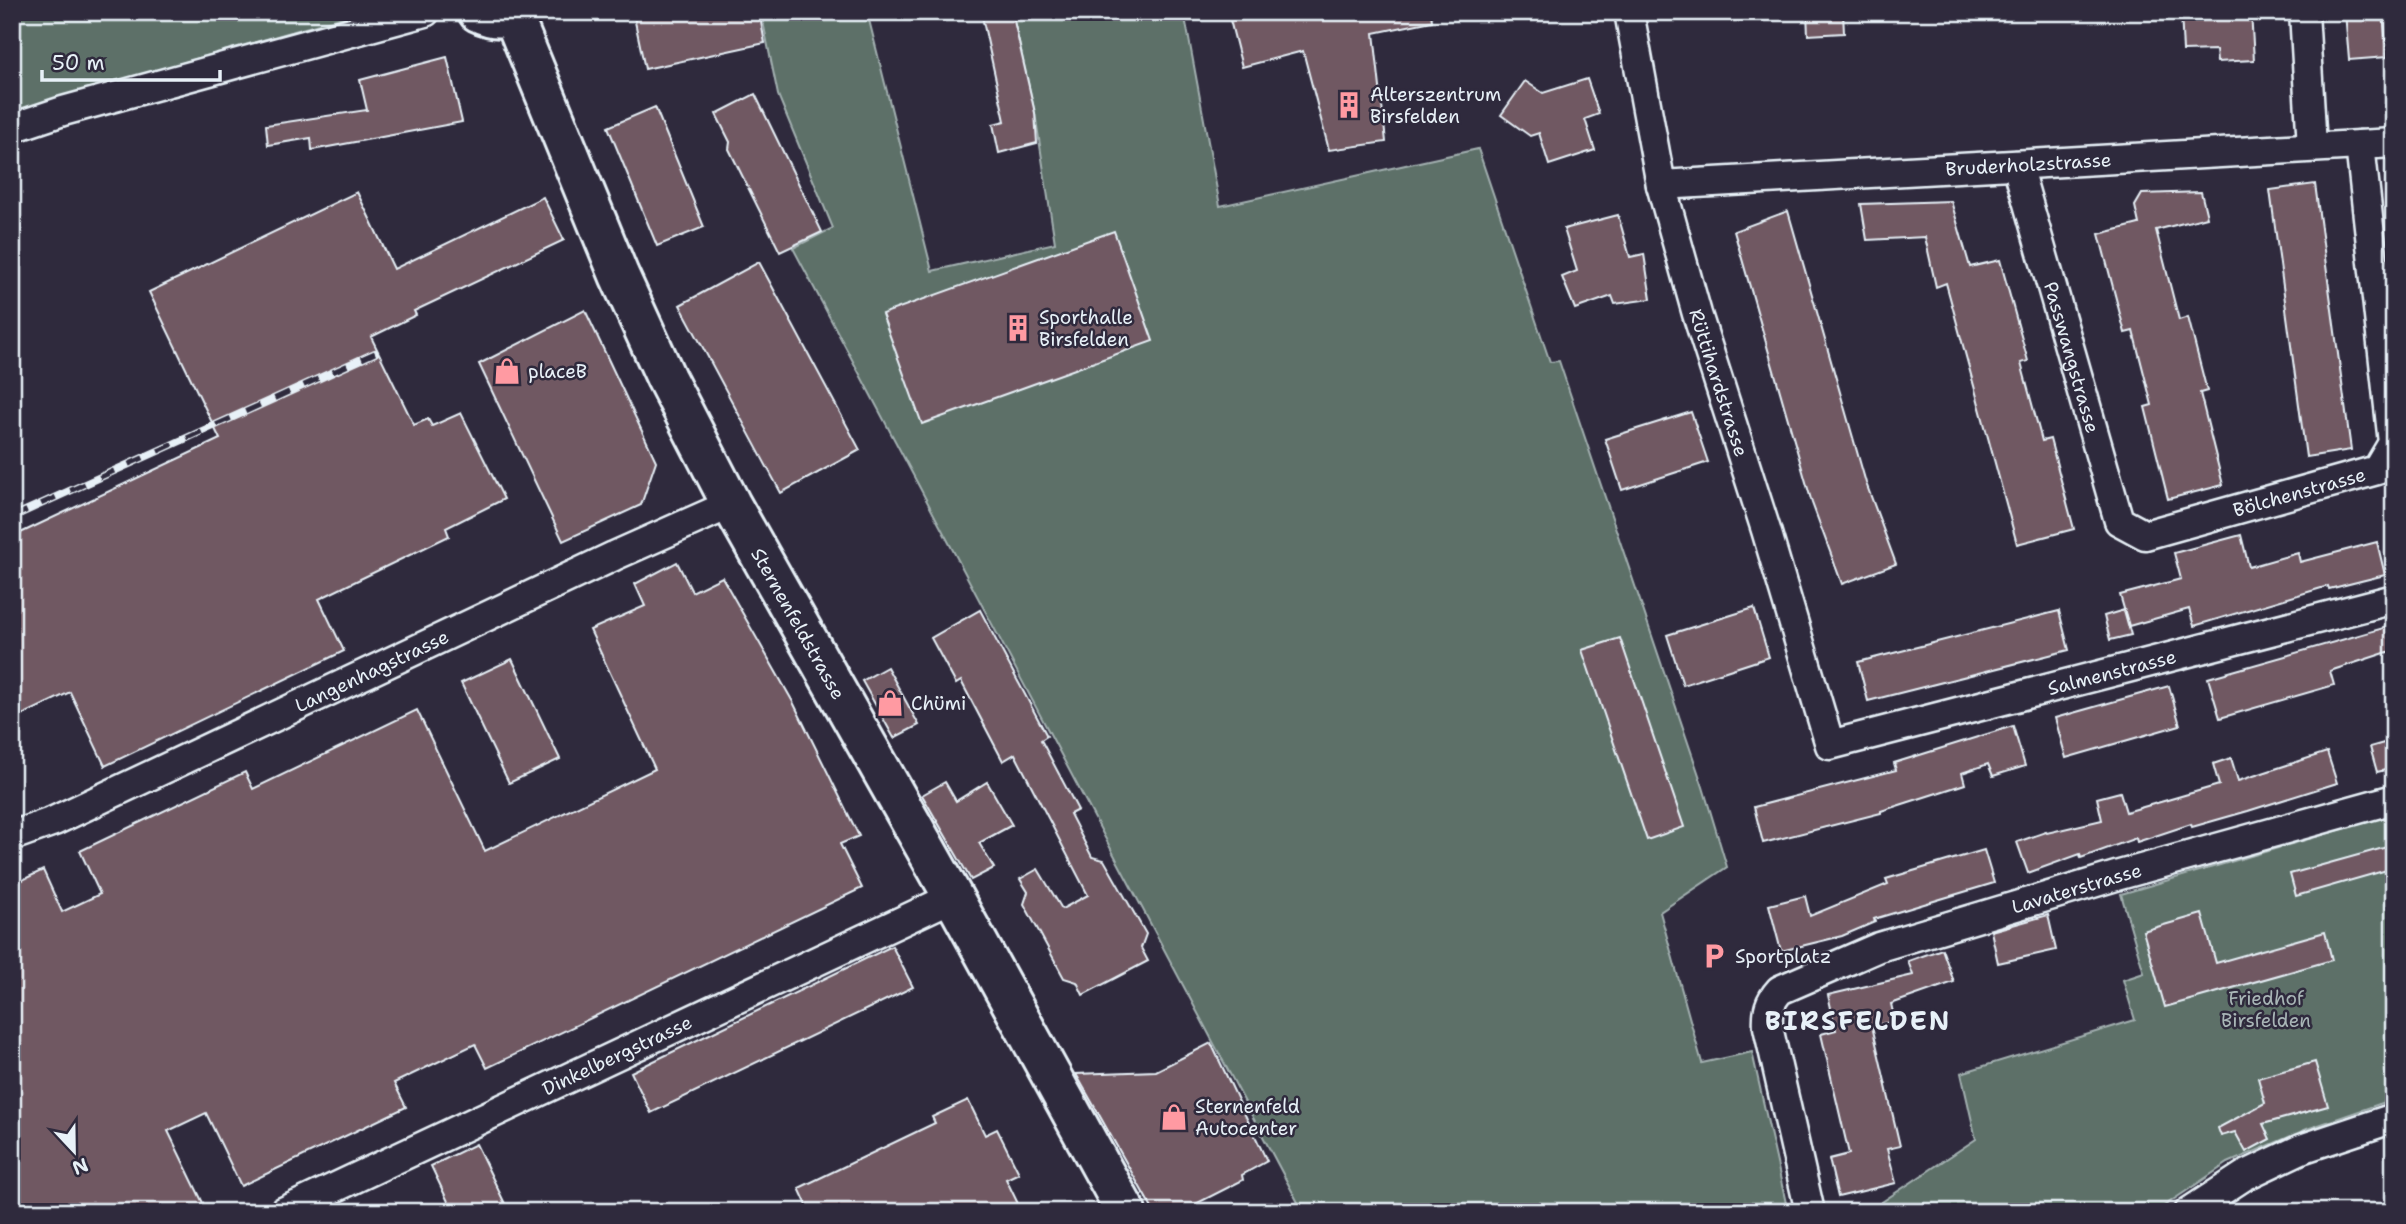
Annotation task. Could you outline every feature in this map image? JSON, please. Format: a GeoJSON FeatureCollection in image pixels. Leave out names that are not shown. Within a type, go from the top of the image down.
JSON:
{"type":"FeatureCollection","features":[{"type":"Feature","properties":{"kind":"street"},"geometry":{"type":"LineString","coordinates":[[12,128],[63,111],[425,12]]}},
{"type":"Feature","properties":{"kind":"street","name":"Rüttihardstrasse"},"geometry":{"type":"LineString","coordinates":[[1629,12],[1661,185],[1697,314],[1766,530],[1830,745]]}},
{"type":"Feature","properties":{"kind":"street"},"geometry":{"type":"LineString","coordinates":[[2304,12],[2312,147]]}},
{"type":"Feature","properties":{"kind":"street","name":"Sternenfeldstrasse"},"geometry":{"type":"LineString","coordinates":[[503,13],[666,378],[731,504],[953,897],[1126,1212]]}},
{"type":"Feature","properties":{"kind":"street","name":"Bruderholzstrasse"},"geometry":{"type":"LineString","coordinates":[[1661,185],[2394,144]]}},
{"type":"Feature","properties":{"kind":"street","name":"Bölchenstrasse"},"geometry":{"type":"LineString","coordinates":[[2144,535],[2377,470],[2393,443],[2360,145]]}},
{"type":"Feature","properties":{"kind":"street","name":"Passwangstrasse"},"geometry":{"type":"LineString","coordinates":[[2017,165],[2119,521],[2144,535]]}},
{"type":"Feature","properties":{"kind":"street","name":"Langenhagstrasse"},"geometry":{"type":"LineString","coordinates":[[12,836],[54,821],[601,562],[731,504]]}},
{"type":"Feature","properties":{"kind":"street","name":"Salmenstrasse"},"geometry":{"type":"LineString","coordinates":[[1830,745],[2394,599]]}},
{"type":"Feature","properties":{"kind":"street","name":"Lavaterstrasse"},"geometry":{"type":"LineString","coordinates":[[1810,1212],[1768,1027],[1767,1013],[1771,1000],[1780,990],[1879,947],[2116,876],[2394,799]]}},
{"type":"Feature","properties":{"kind":"street","name":"Dinkelbergstrasse"},"geometry":{"type":"LineString","coordinates":[[283,1212],[953,897]]}},
{"type":"Feature","properties":{"kind":"street"},"geometry":{"type":"LineString","coordinates":[[2189,1212],[2244,1176],[2301,1149],[2394,1118]]}},
{"type":"Feature","properties":{"kind":"green space"},"geometry":{"type":"Polygon","coordinates":[[[12,12],[361,12],[101,86],[12,117],[12,12]]]}},
{"type":"Feature","properties":{"kind":"green space"},"geometry":{"type":"Polygon","coordinates":[[[761,12],[867,12],[932,271],[1055,243],[1035,113],[1012,12],[1184,12],[1220,206],[1478,149],[1550,362],[1559,361],[1703,787],[1727,867],[1660,912],[1702,1063],[1752,1052],[1788,1212],[1303,1212],[793,248],[833,228],[778,95],[761,12]]]}},
{"type":"Feature","properties":{"kind":"green space","name":"Friedhof Birsfelden"},"geometry":{"type":"Polygon","coordinates":[[[2394,814],[2394,1099],[2307,1129],[2228,1163],[2155,1212],[1867,1212],[1976,1139],[1961,1073],[2135,1020],[2123,980],[2144,973],[2121,894],[2394,814]]]}},
{"type":"Feature","properties":{"kind":"building"},"geometry":{"type":"Polygon","coordinates":[[[633,12],[759,12],[765,43],[645,69],[633,12]]]}},
{"type":"Feature","properties":{"kind":"building"},"geometry":{"type":"Polygon","coordinates":[[[981,12],[1012,12],[1035,113],[1037,143],[999,153],[993,124],[1005,121],[981,12]]]}},
{"type":"Feature","properties":{"kind":"building","name":"Alterszentrum Birsfelden"},"geometry":{"type":"Polygon","coordinates":[[[1228,12],[1431,12],[1432,21],[1374,33],[1386,142],[1329,150],[1303,51],[1242,67],[1228,12]]]}},
{"type":"Feature","properties":{"kind":"building"},"geometry":{"type":"Polygon","coordinates":[[[1807,12],[1843,12],[1844,33],[1808,35],[1807,12]]]}},
{"type":"Feature","properties":{"kind":"building"},"geometry":{"type":"Polygon","coordinates":[[[2181,12],[2251,12],[2254,60],[2217,62],[2216,50],[2183,51],[2181,12]]]}},
{"type":"Feature","properties":{"kind":"building"},"geometry":{"type":"Polygon","coordinates":[[[2345,12],[2383,12],[2387,57],[2349,60],[2345,12]]]}},
{"type":"Feature","properties":{"kind":"building"},"geometry":{"type":"Polygon","coordinates":[[[447,57],[462,122],[312,150],[311,138],[268,145],[266,125],[367,110],[360,80],[447,57]]]}},
{"type":"Feature","properties":{"kind":"building"},"geometry":{"type":"Polygon","coordinates":[[[1587,79],[1599,114],[1585,119],[1595,150],[1549,165],[1539,133],[1530,136],[1501,115],[1525,81],[1543,93],[1587,79]]]}},
{"type":"Feature","properties":{"kind":"building"},"geometry":{"type":"Polygon","coordinates":[[[755,94],[822,232],[780,252],[729,149],[730,142],[716,114],[755,94]]]}},
{"type":"Feature","properties":{"kind":"building"},"geometry":{"type":"Polygon","coordinates":[[[655,107],[704,227],[657,246],[608,127],[655,107]]]}},
{"type":"Feature","properties":{"kind":"building"},"geometry":{"type":"Polygon","coordinates":[[[2315,184],[2351,450],[2306,457],[2270,190],[2315,184]]]}},
{"type":"Feature","properties":{"kind":"building"},"geometry":{"type":"Polygon","coordinates":[[[357,192],[394,269],[543,197],[564,240],[414,311],[416,315],[371,337],[414,425],[428,419],[432,426],[461,413],[504,499],[446,528],[449,536],[319,599],[344,651],[105,766],[70,692],[12,720],[12,537],[220,439],[149,292],[357,192]]]}},
{"type":"Feature","properties":{"kind":"building"},"geometry":{"type":"Polygon","coordinates":[[[2201,192],[2207,217],[2156,230],[2179,320],[2188,317],[2207,391],[2200,393],[2223,485],[2168,499],[2145,407],[2152,405],[2133,331],[2125,333],[2099,234],[2139,224],[2135,206],[2142,194],[2201,192]]]}},
{"type":"Feature","properties":{"kind":"building"},"geometry":{"type":"Polygon","coordinates":[[[1951,201],[1970,267],[2000,260],[2028,361],[2021,363],[2042,441],[2050,439],[2074,529],[2017,544],[1946,283],[1936,287],[1925,237],[1867,240],[1861,204],[1951,201]]]}},
{"type":"Feature","properties":{"kind":"building"},"geometry":{"type":"Polygon","coordinates":[[[1788,211],[1866,483],[1896,564],[1842,584],[1812,503],[1734,231],[1788,211]]]}},
{"type":"Feature","properties":{"kind":"building"},"geometry":{"type":"Polygon","coordinates":[[[1618,215],[1630,257],[1644,254],[1651,299],[1615,304],[1612,296],[1575,309],[1562,277],[1577,271],[1564,229],[1618,215]]]}},
{"type":"Feature","properties":{"kind":"building","name":"Sporthalle Birsfelden"},"geometry":{"type":"Polygon","coordinates":[[[1114,231],[1153,341],[922,424],[882,314],[1114,231]]]}},
{"type":"Feature","properties":{"kind":"building"},"geometry":{"type":"Polygon","coordinates":[[[759,262],[860,450],[781,493],[680,305],[759,262]]]}},
{"type":"Feature","properties":{"kind":"building"},"geometry":{"type":"Polygon","coordinates":[[[585,310],[656,461],[641,505],[563,541],[479,364],[585,310]]]}},
{"type":"Feature","properties":{"kind":"building"},"geometry":{"type":"Polygon","coordinates":[[[1691,412],[1708,462],[1622,490],[1605,439],[1691,412]]]}},
{"type":"Feature","properties":{"kind":"building"},"geometry":{"type":"Polygon","coordinates":[[[2241,535],[2249,567],[2298,553],[2300,562],[2377,542],[2385,575],[2329,589],[2328,586],[2194,626],[2189,609],[2129,626],[2120,595],[2181,579],[2174,553],[2241,535]]]}},
{"type":"Feature","properties":{"kind":"building"},"geometry":{"type":"Polygon","coordinates":[[[677,562],[692,592],[722,577],[793,702],[859,836],[840,844],[862,888],[487,1068],[475,1044],[394,1083],[406,1107],[241,1186],[206,1113],[168,1131],[204,1205],[189,1212],[12,1212],[12,885],[43,870],[62,912],[100,894],[80,851],[245,772],[253,789],[417,710],[485,851],[655,769],[590,630],[645,606],[635,584],[677,562]]]}},
{"type":"Feature","properties":{"kind":"building"},"geometry":{"type":"Polygon","coordinates":[[[1754,608],[1769,657],[1683,685],[1667,635],[1754,608]]]}},
{"type":"Feature","properties":{"kind":"building"},"geometry":{"type":"Polygon","coordinates":[[[980,610],[1047,736],[1041,740],[1078,810],[1070,814],[1092,857],[1104,860],[1146,934],[1141,948],[1148,961],[1083,995],[1077,982],[1064,978],[1024,904],[1028,892],[1020,879],[1038,869],[1062,909],[1088,895],[1015,754],[1003,761],[961,681],[956,684],[931,638],[980,610]]]}},
{"type":"Feature","properties":{"kind":"building"},"geometry":{"type":"Polygon","coordinates":[[[2124,610],[2131,635],[2110,640],[2104,616],[2124,610]]]}},
{"type":"Feature","properties":{"kind":"building"},"geometry":{"type":"Polygon","coordinates":[[[2059,611],[2069,650],[1868,701],[1858,662],[2059,611]]]}},
{"type":"Feature","properties":{"kind":"building"},"geometry":{"type":"Polygon","coordinates":[[[2394,625],[2394,650],[2330,671],[2334,685],[2220,718],[2208,678],[2394,625]]]}},
{"type":"Feature","properties":{"kind":"building"},"geometry":{"type":"Polygon","coordinates":[[[1620,638],[1684,827],[1647,840],[1582,650],[1620,638]]]}},
{"type":"Feature","properties":{"kind":"building"},"geometry":{"type":"Polygon","coordinates":[[[512,659],[560,759],[509,783],[461,683],[512,659]]]}},
{"type":"Feature","properties":{"kind":"building","name":"Chümi"},"geometry":{"type":"Polygon","coordinates":[[[887,667],[919,725],[894,738],[862,681],[887,667]]]}},
{"type":"Feature","properties":{"kind":"building"},"geometry":{"type":"Polygon","coordinates":[[[2169,686],[2180,725],[2066,758],[2055,718],[2169,686]]]}},
{"type":"Feature","properties":{"kind":"building"},"geometry":{"type":"Polygon","coordinates":[[[2013,726],[2025,766],[1993,776],[1988,764],[1962,773],[1965,784],[1881,813],[1763,843],[1754,807],[1896,770],[1894,763],[2013,726]]]}},
{"type":"Feature","properties":{"kind":"building"},"geometry":{"type":"Polygon","coordinates":[[[2394,740],[2394,768],[2377,772],[2370,747],[2394,740]]]}},
{"type":"Feature","properties":{"kind":"building"},"geometry":{"type":"Polygon","coordinates":[[[2327,752],[2337,783],[2248,811],[2192,827],[2191,824],[2137,842],[2136,838],[2028,873],[2017,842],[2046,832],[2102,820],[2097,798],[2120,792],[2126,812],[2219,785],[2213,764],[2231,758],[2238,781],[2327,752]]]}},
{"type":"Feature","properties":{"kind":"building"},"geometry":{"type":"Polygon","coordinates":[[[945,782],[956,801],[987,782],[1012,825],[979,843],[994,868],[971,880],[922,795],[945,782]]]}},
{"type":"Feature","properties":{"kind":"building"},"geometry":{"type":"Polygon","coordinates":[[[2394,845],[2394,868],[2296,896],[2290,874],[2394,845]]]}},
{"type":"Feature","properties":{"kind":"building"},"geometry":{"type":"Polygon","coordinates":[[[1984,850],[1994,883],[1874,919],[1875,922],[1842,936],[1781,951],[1769,905],[1805,896],[1810,916],[1888,884],[1886,879],[1984,850]]]}},
{"type":"Feature","properties":{"kind":"building"},"geometry":{"type":"Polygon","coordinates":[[[2202,914],[2216,963],[2325,932],[2332,960],[2165,1007],[2143,931],[2202,914]]]}},
{"type":"Feature","properties":{"kind":"building"},"geometry":{"type":"Polygon","coordinates":[[[2048,915],[2056,950],[1998,963],[1991,931],[2048,915]]]}},
{"type":"Feature","properties":{"kind":"building"},"geometry":{"type":"Polygon","coordinates":[[[892,946],[913,987],[651,1113],[631,1072],[892,946]]]}},
{"type":"Feature","properties":{"kind":"building"},"geometry":{"type":"Polygon","coordinates":[[[1942,949],[1954,982],[1891,1004],[1895,1021],[1872,1026],[1900,1146],[1887,1149],[1896,1183],[1838,1197],[1829,1159],[1849,1154],[1821,1034],[1836,1030],[1828,995],[1913,975],[1908,961],[1942,949]]]}},
{"type":"Feature","properties":{"kind":"building","name":"Sternenfeld Autocenter"},"geometry":{"type":"Polygon","coordinates":[[[1211,1043],[1267,1161],[1242,1175],[1243,1180],[1180,1212],[1154,1212],[1076,1074],[1156,1071],[1211,1043]]]}},
{"type":"Feature","properties":{"kind":"building"},"geometry":{"type":"Polygon","coordinates":[[[2315,1062],[2328,1106],[2263,1124],[2270,1139],[2246,1152],[2235,1132],[2221,1136],[2218,1128],[2265,1103],[2258,1078],[2315,1062]]]}},
{"type":"Feature","properties":{"kind":"building"},"geometry":{"type":"Polygon","coordinates":[[[968,1100],[985,1135],[997,1129],[1019,1173],[1006,1179],[1022,1212],[810,1212],[799,1188],[935,1123],[932,1117],[968,1100]]]}},
{"type":"Feature","properties":{"kind":"building"},"geometry":{"type":"Polygon","coordinates":[[[476,1144],[509,1212],[453,1212],[431,1166],[476,1144]]]}},
{"type":"Feature","properties":{"kind":"railway"},"geometry":{"type":"LineString","coordinates":[[12,517],[375,353]]}},
{"type":"Feature","properties":{"kind":"place","name":"Alterszentrum Birsfelden"},"geometry":{"type":"Point","coordinates":[1349,105]}},
{"type":"Feature","properties":{"kind":"place","name":"Sporthalle Birsfelden"},"geometry":{"type":"Point","coordinates":[1018,328]}},
{"type":"Feature","properties":{"kind":"place","name":"placeB"},"geometry":{"type":"Point","coordinates":[507,371]}},
{"type":"Feature","properties":{"kind":"place","name":"Chümi"},"geometry":{"type":"Point","coordinates":[890,703]}},
{"type":"Feature","properties":{"kind":"place","name":"Sportplatz"},"geometry":{"type":"Point","coordinates":[1714,956]}},
{"type":"Feature","properties":{"kind":"place","name":"Sternenfeld Autocenter"},"geometry":{"type":"Point","coordinates":[1174,1117]}},
{"type":"Feature","properties":{"kind":"district","name":"BIRSFELDEN"},"geometry":{"type":"Point","coordinates":[1858,1020]}}]}
